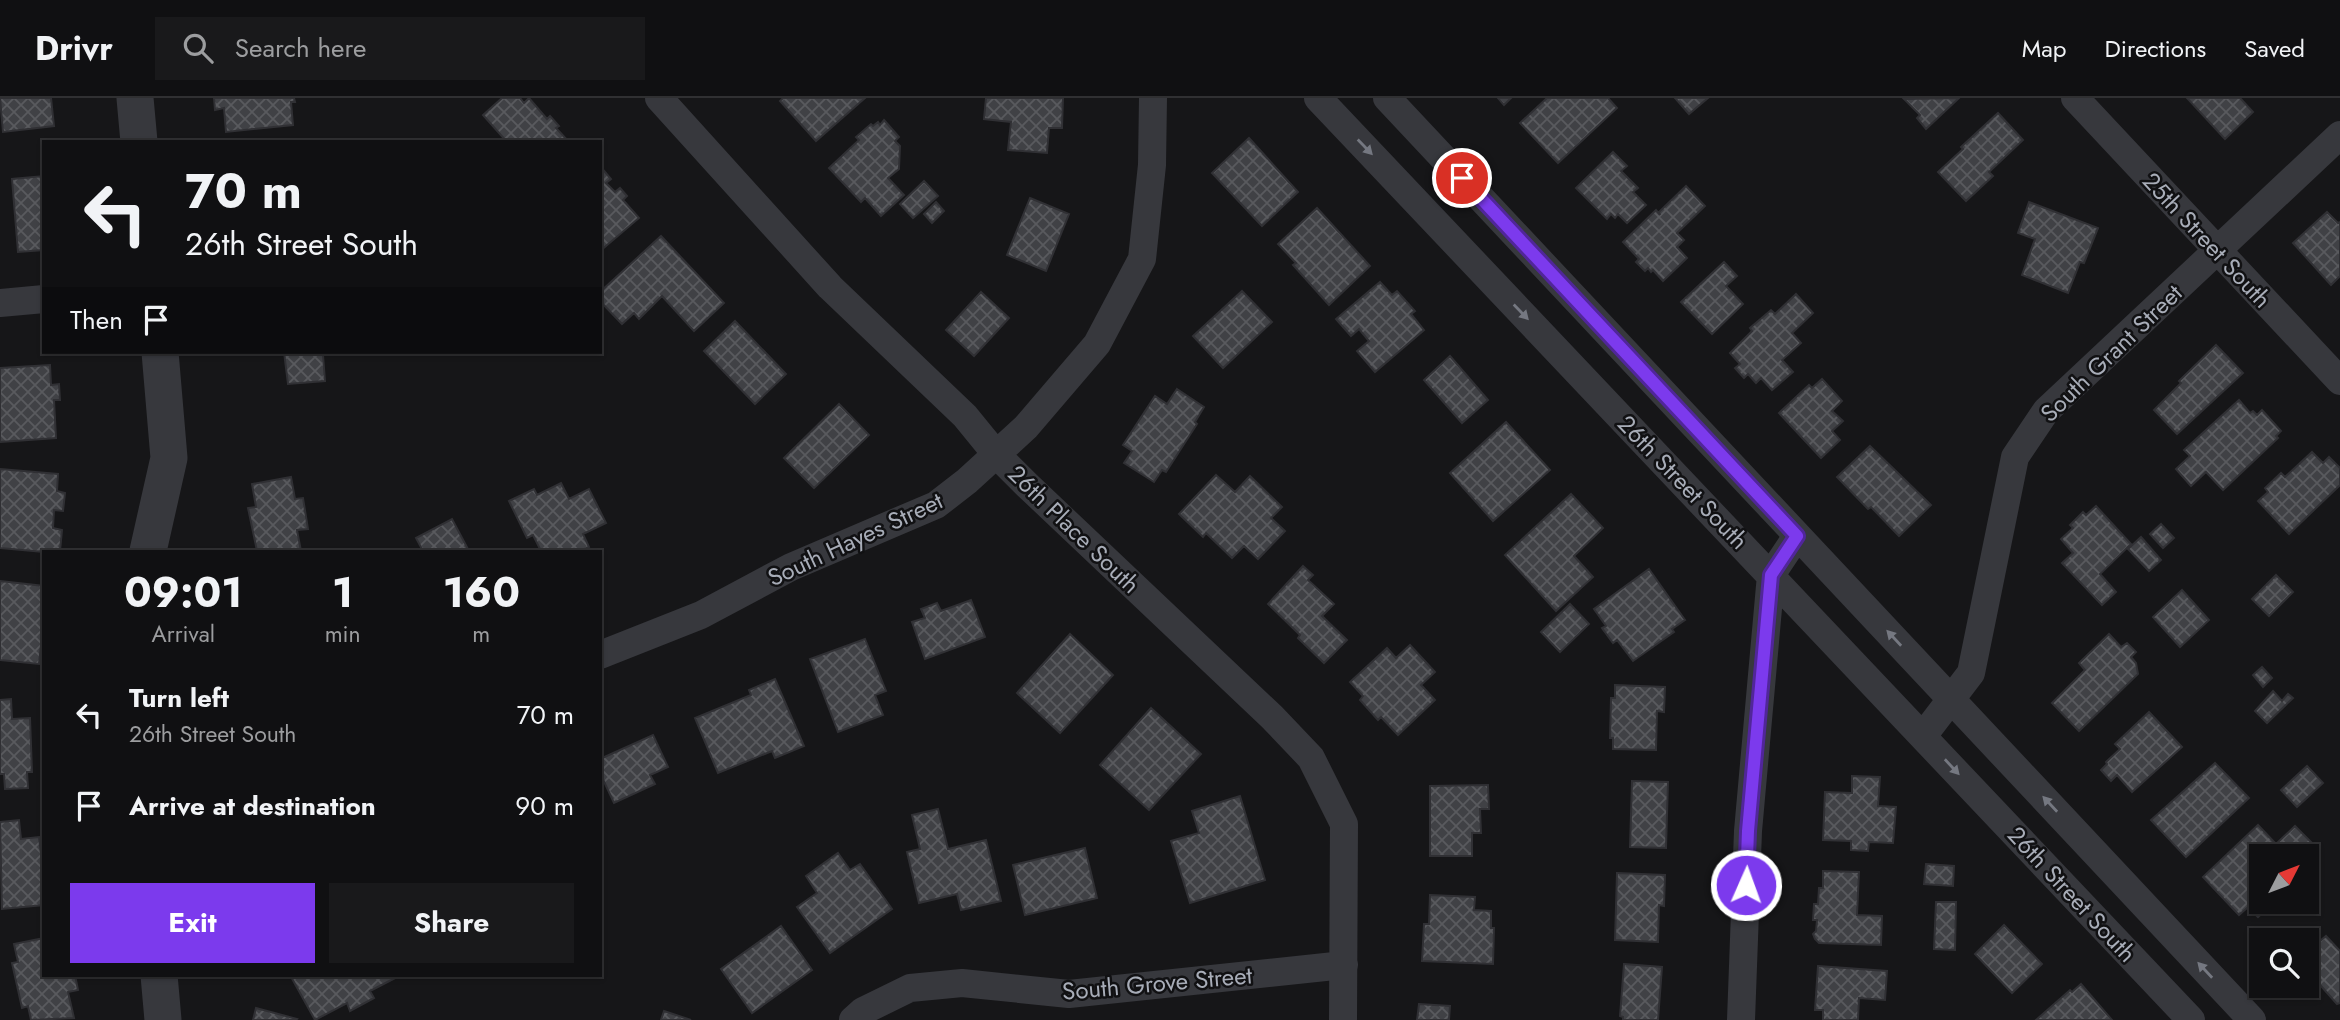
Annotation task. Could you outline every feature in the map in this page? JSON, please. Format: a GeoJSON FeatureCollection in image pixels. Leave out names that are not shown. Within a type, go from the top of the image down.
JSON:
{"type":"FeatureCollection","features":[{"type":"Feature","properties":{"kind":"street"},"geometry":{"type":"LineString","coordinates":[[135,98],[139,140]]}},
{"type":"Feature","properties":{"kind":"street","name":"26th Place South"},"geometry":{"type":"LineString","coordinates":[[659,98],[830,287],[965,415],[996,454],[1272,717],[1311,758],[1344,824],[1343,1020]]}},
{"type":"Feature","properties":{"kind":"street","name":"South Hayes Street"},"geometry":{"type":"LineString","coordinates":[[602,654],[701,615],[790,567],[936,505],[967,481],[1026,427],[1097,344],[1142,259],[1152,165],[1153,98]]}},
{"type":"Feature","properties":{"kind":"street","name":"26th Street South"},"geometry":{"type":"LineString","coordinates":[[1318,98],[2191,1020]]}},
{"type":"Feature","properties":{"kind":"street","name":"26th Street South"},"geometry":{"type":"LineString","coordinates":[[1387,98],[2252,1020]]}},
{"type":"Feature","properties":{"kind":"street","name":"25th Street South"},"geometry":{"type":"LineString","coordinates":[[2075,98],[2340,381]]}},
{"type":"Feature","properties":{"kind":"street","name":"South Grant Street"},"geometry":{"type":"LineString","coordinates":[[1923,736],[1971,673],[2015,457],[2046,411],[2340,135]]}},
{"type":"Feature","properties":{"kind":"street"},"geometry":{"type":"LineString","coordinates":[[0,303],[42,299]]}},
{"type":"Feature","properties":{"kind":"street"},"geometry":{"type":"LineString","coordinates":[[148,550],[169,458],[160,354]]}},
{"type":"Feature","properties":{"kind":"street"},"geometry":{"type":"LineString","coordinates":[[1741,1020],[1748,831],[1771,575],[1797,536]]}},
{"type":"Feature","properties":{"kind":"street","name":"South Grove Street"},"geometry":{"type":"LineString","coordinates":[[853,1020],[910,988],[962,983],[1069,994],[1344,965]]}},
{"type":"Feature","properties":{"kind":"street"},"geometry":{"type":"LineString","coordinates":[[159,977],[163,1020]]}},
{"type":"Feature","properties":{"kind":"building"},"geometry":{"type":"Polygon","coordinates":[[[0,98],[51,98],[54,126],[3,132],[0,98]]]}},
{"type":"Feature","properties":{"kind":"building"},"geometry":{"type":"Polygon","coordinates":[[[214,98],[294,98],[295,102],[291,102],[293,125],[226,132],[224,108],[215,110],[214,98]]]}},
{"type":"Feature","properties":{"kind":"building"},"geometry":{"type":"Polygon","coordinates":[[[502,98],[520,98],[524,103],[529,98],[547,119],[550,116],[567,140],[505,140],[483,115],[502,98]]]}},
{"type":"Feature","properties":{"kind":"building"},"geometry":{"type":"Polygon","coordinates":[[[783,98],[865,98],[816,141],[780,101],[783,98]]]}},
{"type":"Feature","properties":{"kind":"building"},"geometry":{"type":"Polygon","coordinates":[[[986,98],[1063,98],[1062,128],[1049,128],[1047,153],[1008,150],[1011,122],[984,119],[986,98]]]}},
{"type":"Feature","properties":{"kind":"building"},"geometry":{"type":"Polygon","coordinates":[[[1498,98],[1511,98],[1504,105],[1498,98]]]}},
{"type":"Feature","properties":{"kind":"building"},"geometry":{"type":"Polygon","coordinates":[[[1547,98],[1608,98],[1617,108],[1558,163],[1520,123],[1547,98]]]}},
{"type":"Feature","properties":{"kind":"building"},"geometry":{"type":"Polygon","coordinates":[[[1675,98],[1708,98],[1689,114],[1675,98]]]}},
{"type":"Feature","properties":{"kind":"building"},"geometry":{"type":"Polygon","coordinates":[[[1959,98],[1926,129],[1917,118],[1920,115],[1904,99],[1959,98]]]}},
{"type":"Feature","properties":{"kind":"building"},"geometry":{"type":"Polygon","coordinates":[[[2187,98],[2240,98],[2253,112],[2225,139],[2187,98]]]}},
{"type":"Feature","properties":{"kind":"building"},"geometry":{"type":"Polygon","coordinates":[[[1998,113],[2023,140],[1989,172],[1993,176],[1966,201],[1938,172],[1998,113]]]}},
{"type":"Feature","properties":{"kind":"building"},"geometry":{"type":"Polygon","coordinates":[[[884,120],[899,137],[895,141],[900,146],[899,169],[888,178],[904,195],[881,216],[865,198],[861,202],[829,168],[859,140],[856,137],[871,124],[873,126],[878,122],[880,125],[884,120]]]}},
{"type":"Feature","properties":{"kind":"building"},"geometry":{"type":"Polygon","coordinates":[[[1249,138],[1298,192],[1262,226],[1212,173],[1249,138]]]}},
{"type":"Feature","properties":{"kind":"building"},"geometry":{"type":"Polygon","coordinates":[[[1613,152],[1627,166],[1621,171],[1638,188],[1633,192],[1646,205],[1627,223],[1618,214],[1615,218],[1611,214],[1607,219],[1576,188],[1613,152]]]}},
{"type":"Feature","properties":{"kind":"building"},"geometry":{"type":"Polygon","coordinates":[[[602,168],[611,179],[606,183],[615,192],[620,188],[627,196],[623,200],[639,218],[602,249],[602,168]]]}},
{"type":"Feature","properties":{"kind":"building"},"geometry":{"type":"Polygon","coordinates":[[[42,176],[42,250],[18,252],[12,179],[42,176]]]}},
{"type":"Feature","properties":{"kind":"building"},"geometry":{"type":"Polygon","coordinates":[[[924,181],[938,196],[913,218],[900,204],[924,181]]]}},
{"type":"Feature","properties":{"kind":"building"},"geometry":{"type":"Polygon","coordinates":[[[1686,186],[1705,206],[1677,233],[1684,240],[1677,247],[1687,258],[1663,281],[1653,270],[1651,272],[1648,268],[1645,271],[1636,262],[1639,259],[1623,242],[1656,210],[1660,215],[1659,212],[1686,186]]]}},
{"type":"Feature","properties":{"kind":"building"},"geometry":{"type":"Polygon","coordinates":[[[1030,198],[1069,214],[1046,271],[1007,255],[1030,198]]]}},
{"type":"Feature","properties":{"kind":"building"},"geometry":{"type":"Polygon","coordinates":[[[936,202],[944,211],[932,223],[924,214],[936,202]]]}},
{"type":"Feature","properties":{"kind":"building"},"geometry":{"type":"Polygon","coordinates":[[[2029,202],[2098,228],[2068,293],[2022,275],[2035,239],[2018,233],[2029,202]]]}},
{"type":"Feature","properties":{"kind":"building"},"geometry":{"type":"Polygon","coordinates":[[[1317,208],[1370,266],[1329,305],[1278,244],[1317,208]]]}},
{"type":"Feature","properties":{"kind":"building"},"geometry":{"type":"Polygon","coordinates":[[[2327,212],[2340,222],[2340,276],[2331,285],[2293,243],[2327,212]]]}},
{"type":"Feature","properties":{"kind":"building"},"geometry":{"type":"Polygon","coordinates":[[[661,236],[724,303],[694,331],[662,296],[639,319],[634,313],[622,324],[602,303],[602,290],[661,236]]]}},
{"type":"Feature","properties":{"kind":"building"},"geometry":{"type":"Polygon","coordinates":[[[1724,262],[1737,276],[1726,286],[1743,304],[1712,334],[1681,302],[1724,262]]]}},
{"type":"Feature","properties":{"kind":"building"},"geometry":{"type":"Polygon","coordinates":[[[1380,282],[1392,295],[1397,291],[1415,311],[1411,314],[1424,330],[1375,372],[1357,351],[1369,341],[1359,329],[1351,336],[1336,319],[1380,282]]]}},
{"type":"Feature","properties":{"kind":"building"},"geometry":{"type":"Polygon","coordinates":[[[1242,291],[1272,322],[1223,368],[1193,336],[1242,291]]]}},
{"type":"Feature","properties":{"kind":"building"},"geometry":{"type":"Polygon","coordinates":[[[981,292],[1009,318],[974,356],[946,330],[981,292]]]}},
{"type":"Feature","properties":{"kind":"building"},"geometry":{"type":"Polygon","coordinates":[[[1796,294],[1813,313],[1792,333],[1801,343],[1782,360],[1793,372],[1772,390],[1761,378],[1756,383],[1748,374],[1744,378],[1735,368],[1740,364],[1730,353],[1752,331],[1750,328],[1771,310],[1775,314],[1796,294]]]}},
{"type":"Feature","properties":{"kind":"building"},"geometry":{"type":"Polygon","coordinates":[[[735,321],[786,374],[755,404],[704,351],[735,321]]]}},
{"type":"Feature","properties":{"kind":"building"},"geometry":{"type":"Polygon","coordinates":[[[2216,345],[2243,373],[2177,434],[2154,410],[2216,345]]]}},
{"type":"Feature","properties":{"kind":"building"},"geometry":{"type":"Polygon","coordinates":[[[284,354],[334,354],[323,355],[325,381],[288,384],[284,354]]]}},
{"type":"Feature","properties":{"kind":"building"},"geometry":{"type":"Polygon","coordinates":[[[1450,356],[1488,400],[1462,423],[1424,380],[1450,356]]]}},
{"type":"Feature","properties":{"kind":"building"},"geometry":{"type":"Polygon","coordinates":[[[50,365],[51,385],[59,384],[60,400],[54,400],[56,438],[0,442],[0,368],[50,365]]]}},
{"type":"Feature","properties":{"kind":"building"},"geometry":{"type":"Polygon","coordinates":[[[1822,379],[1842,401],[1832,411],[1843,421],[1832,431],[1840,440],[1821,458],[1779,413],[1809,385],[1812,388],[1822,379]]]}},
{"type":"Feature","properties":{"kind":"building"},"geometry":{"type":"Polygon","coordinates":[[[1177,389],[1204,407],[1195,422],[1197,424],[1166,472],[1162,470],[1154,482],[1124,463],[1132,451],[1123,445],[1155,396],[1167,404],[1177,389]]]}},
{"type":"Feature","properties":{"kind":"building"},"geometry":{"type":"Polygon","coordinates":[[[2239,400],[2250,413],[2253,411],[2257,415],[2262,410],[2281,431],[2276,436],[2278,438],[2223,490],[2206,472],[2191,486],[2176,469],[2190,456],[2184,450],[2239,400]]]}},
{"type":"Feature","properties":{"kind":"building"},"geometry":{"type":"Polygon","coordinates":[[[839,404],[869,435],[814,488],[784,458],[839,404]]]}},
{"type":"Feature","properties":{"kind":"building"},"geometry":{"type":"Polygon","coordinates":[[[1506,422],[1550,470],[1493,521],[1450,473],[1506,422]]]}},
{"type":"Feature","properties":{"kind":"building"},"geometry":{"type":"Polygon","coordinates":[[[1870,446],[1931,505],[1899,536],[1837,477],[1870,446]]]}},
{"type":"Feature","properties":{"kind":"building"},"geometry":{"type":"Polygon","coordinates":[[[2312,452],[2323,463],[2329,457],[2340,468],[2340,485],[2289,534],[2258,501],[2268,492],[2265,488],[2281,473],[2285,477],[2312,452]]]}},
{"type":"Feature","properties":{"kind":"building"},"geometry":{"type":"Polygon","coordinates":[[[0,469],[58,474],[57,491],[65,493],[63,511],[54,510],[53,528],[62,530],[60,550],[42,552],[0,548],[0,469]]]}},
{"type":"Feature","properties":{"kind":"building"},"geometry":{"type":"Polygon","coordinates":[[[1216,475],[1235,492],[1250,476],[1282,507],[1271,518],[1285,531],[1258,559],[1244,546],[1232,558],[1206,533],[1203,537],[1179,514],[1216,475]]]}},
{"type":"Feature","properties":{"kind":"building"},"geometry":{"type":"Polygon","coordinates":[[[291,477],[295,499],[303,498],[308,529],[297,530],[301,550],[257,550],[248,508],[256,507],[252,484],[291,477]]]}},
{"type":"Feature","properties":{"kind":"building"},"geometry":{"type":"Polygon","coordinates":[[[561,483],[569,499],[589,489],[606,523],[583,534],[589,547],[582,550],[540,550],[533,535],[527,538],[509,501],[534,489],[537,495],[561,483]]]}},
{"type":"Feature","properties":{"kind":"building"},"geometry":{"type":"Polygon","coordinates":[[[1571,494],[1603,528],[1574,556],[1593,577],[1556,611],[1505,555],[1571,494]]]}},
{"type":"Feature","properties":{"kind":"building"},"geometry":{"type":"Polygon","coordinates":[[[2096,506],[2131,544],[2100,574],[2116,592],[2102,605],[2062,563],[2073,553],[2061,539],[2073,528],[2070,525],[2083,512],[2086,515],[2096,506]]]}},
{"type":"Feature","properties":{"kind":"building"},"geometry":{"type":"Polygon","coordinates":[[[452,519],[468,550],[422,550],[416,538],[452,519]]]}},
{"type":"Feature","properties":{"kind":"building"},"geometry":{"type":"Polygon","coordinates":[[[2161,524],[2174,538],[2163,548],[2150,534],[2161,524]]]}},
{"type":"Feature","properties":{"kind":"building"},"geometry":{"type":"Polygon","coordinates":[[[2141,537],[2161,560],[2149,571],[2128,549],[2141,537]]]}},
{"type":"Feature","properties":{"kind":"building"},"geometry":{"type":"Polygon","coordinates":[[[1303,566],[1313,575],[1308,580],[1334,604],[1322,616],[1347,640],[1324,663],[1268,604],[1303,566]]]}},
{"type":"Feature","properties":{"kind":"building"},"geometry":{"type":"Polygon","coordinates":[[[1649,569],[1685,620],[1672,629],[1674,632],[1633,661],[1617,640],[1613,643],[1602,628],[1606,626],[1594,609],[1649,569]]]}},
{"type":"Feature","properties":{"kind":"building"},"geometry":{"type":"Polygon","coordinates":[[[2276,575],[2293,592],[2269,616],[2252,599],[2276,575]]]}},
{"type":"Feature","properties":{"kind":"building"},"geometry":{"type":"Polygon","coordinates":[[[0,581],[42,586],[39,664],[0,660],[0,581]]]}},
{"type":"Feature","properties":{"kind":"building"},"geometry":{"type":"Polygon","coordinates":[[[2182,590],[2209,620],[2180,647],[2153,617],[2182,590]]]}},
{"type":"Feature","properties":{"kind":"building"},"geometry":{"type":"Polygon","coordinates":[[[971,600],[985,637],[925,659],[912,622],[925,618],[921,609],[937,603],[941,611],[971,600]]]}},
{"type":"Feature","properties":{"kind":"building"},"geometry":{"type":"Polygon","coordinates":[[[1570,604],[1589,624],[1560,652],[1541,632],[1570,604]]]}},
{"type":"Feature","properties":{"kind":"building"},"geometry":{"type":"Polygon","coordinates":[[[1070,634],[1113,675],[1060,733],[1017,693],[1070,634]]]}},
{"type":"Feature","properties":{"kind":"building"},"geometry":{"type":"Polygon","coordinates":[[[2109,634],[2121,647],[2127,643],[2136,652],[2131,657],[2136,663],[2138,674],[2079,731],[2052,703],[2085,670],[2079,663],[2109,634]]]}},
{"type":"Feature","properties":{"kind":"building"},"geometry":{"type":"Polygon","coordinates":[[[865,639],[886,691],[875,695],[883,715],[838,732],[810,659],[865,639]]]}},
{"type":"Feature","properties":{"kind":"building"},"geometry":{"type":"Polygon","coordinates":[[[1410,645],[1435,672],[1421,685],[1435,700],[1398,735],[1381,717],[1378,720],[1360,700],[1363,696],[1350,682],[1387,648],[1396,658],[1410,645]]]}},
{"type":"Feature","properties":{"kind":"building"},"geometry":{"type":"Polygon","coordinates":[[[2262,667],[2272,678],[2263,687],[2253,675],[2262,667]]]}},
{"type":"Feature","properties":{"kind":"building"},"geometry":{"type":"Polygon","coordinates":[[[775,679],[804,746],[775,758],[772,751],[718,773],[695,718],[751,695],[749,690],[775,679]]]}},
{"type":"Feature","properties":{"kind":"building"},"geometry":{"type":"Polygon","coordinates":[[[1615,685],[1665,687],[1664,712],[1657,711],[1656,750],[1613,749],[1613,738],[1610,738],[1611,698],[1615,698],[1615,685]]]}},
{"type":"Feature","properties":{"kind":"building"},"geometry":{"type":"Polygon","coordinates":[[[2273,691],[2282,701],[2288,694],[2293,698],[2267,723],[2255,711],[2273,691]]]}},
{"type":"Feature","properties":{"kind":"building"},"geometry":{"type":"Polygon","coordinates":[[[11,699],[12,719],[30,718],[32,772],[27,772],[28,788],[5,789],[4,774],[0,774],[0,700],[11,699]]]}},
{"type":"Feature","properties":{"kind":"building"},"geometry":{"type":"Polygon","coordinates":[[[1151,708],[1201,754],[1149,810],[1100,765],[1151,708]]]}},
{"type":"Feature","properties":{"kind":"building"},"geometry":{"type":"Polygon","coordinates":[[[2149,712],[2182,747],[2132,792],[2117,775],[2111,781],[2101,770],[2120,749],[2115,744],[2149,712]]]}},
{"type":"Feature","properties":{"kind":"building"},"geometry":{"type":"Polygon","coordinates":[[[653,735],[668,767],[650,775],[655,784],[614,803],[602,777],[602,758],[653,735]]]}},
{"type":"Feature","properties":{"kind":"building"},"geometry":{"type":"Polygon","coordinates":[[[2215,763],[2249,798],[2186,857],[2151,820],[2215,763]]]}},
{"type":"Feature","properties":{"kind":"building"},"geometry":{"type":"Polygon","coordinates":[[[2307,766],[2323,783],[2297,807],[2281,790],[2307,766]]]}},
{"type":"Feature","properties":{"kind":"building"},"geometry":{"type":"Polygon","coordinates":[[[1852,776],[1880,777],[1878,806],[1896,807],[1893,843],[1869,842],[1868,851],[1851,850],[1851,841],[1823,840],[1825,792],[1852,793],[1852,776]]]}},
{"type":"Feature","properties":{"kind":"building"},"geometry":{"type":"Polygon","coordinates":[[[1632,781],[1668,782],[1666,848],[1630,847],[1632,781]]]}},
{"type":"Feature","properties":{"kind":"building"},"geometry":{"type":"Polygon","coordinates":[[[1488,785],[1489,809],[1480,809],[1481,833],[1472,833],[1472,856],[1430,856],[1430,786],[1488,785]]]}},
{"type":"Feature","properties":{"kind":"building"},"geometry":{"type":"Polygon","coordinates":[[[1240,796],[1265,880],[1190,903],[1171,841],[1199,833],[1192,811],[1240,796]]]}},
{"type":"Feature","properties":{"kind":"building"},"geometry":{"type":"Polygon","coordinates":[[[938,809],[948,849],[986,840],[1001,901],[961,910],[957,894],[919,903],[907,852],[920,849],[912,815],[938,809]]]}},
{"type":"Feature","properties":{"kind":"building"},"geometry":{"type":"Polygon","coordinates":[[[19,820],[21,839],[39,837],[42,854],[42,905],[2,909],[0,822],[19,820]]]}},
{"type":"Feature","properties":{"kind":"building"},"geometry":{"type":"Polygon","coordinates":[[[2258,825],[2276,844],[2249,844],[2249,908],[2239,915],[2203,877],[2258,825]]]}},
{"type":"Feature","properties":{"kind":"building"},"geometry":{"type":"Polygon","coordinates":[[[2295,826],[2313,844],[2276,844],[2295,826]]]}},
{"type":"Feature","properties":{"kind":"building"},"geometry":{"type":"Polygon","coordinates":[[[1085,848],[1097,898],[1025,915],[1013,865],[1085,848]]]}},
{"type":"Feature","properties":{"kind":"building"},"geometry":{"type":"Polygon","coordinates":[[[838,853],[850,870],[860,864],[892,909],[830,953],[797,907],[817,893],[806,876],[838,853]]]}},
{"type":"Feature","properties":{"kind":"building"},"geometry":{"type":"Polygon","coordinates":[[[1926,864],[1954,866],[1953,886],[1924,884],[1926,864]]]}},
{"type":"Feature","properties":{"kind":"building"},"geometry":{"type":"Polygon","coordinates":[[[1823,871],[1859,872],[1857,915],[1882,916],[1881,945],[1819,943],[1815,939],[1813,934],[1817,920],[1813,920],[1814,904],[1818,904],[1819,888],[1823,888],[1823,871]]]}},
{"type":"Feature","properties":{"kind":"building"},"geometry":{"type":"Polygon","coordinates":[[[1617,873],[1665,875],[1664,906],[1659,905],[1658,942],[1615,940],[1617,873]]]}},
{"type":"Feature","properties":{"kind":"building"},"geometry":{"type":"Polygon","coordinates":[[[1430,895],[1475,897],[1474,910],[1491,911],[1491,928],[1494,928],[1493,964],[1422,961],[1424,924],[1429,924],[1430,895]]]}},
{"type":"Feature","properties":{"kind":"building"},"geometry":{"type":"Polygon","coordinates":[[[1936,902],[1956,902],[1955,950],[1934,949],[1936,902]]]}},
{"type":"Feature","properties":{"kind":"building"},"geometry":{"type":"Polygon","coordinates":[[[2004,925],[2042,964],[2012,993],[1975,954],[2004,925]]]}},
{"type":"Feature","properties":{"kind":"building"},"geometry":{"type":"Polygon","coordinates":[[[781,926],[812,970],[752,1013],[721,969],[781,926]]]}},
{"type":"Feature","properties":{"kind":"building"},"geometry":{"type":"Polygon","coordinates":[[[2326,936],[2340,951],[2340,1003],[2337,1004],[2319,984],[2319,942],[2326,936]]]}},
{"type":"Feature","properties":{"kind":"building"},"geometry":{"type":"Polygon","coordinates":[[[42,938],[42,977],[75,977],[78,990],[68,992],[74,1018],[31,1020],[28,1006],[22,1008],[12,963],[18,962],[14,944],[42,938]]]}},
{"type":"Feature","properties":{"kind":"building"},"geometry":{"type":"Polygon","coordinates":[[[1624,964],[1662,967],[1658,1020],[1623,1020],[1620,1016],[1624,964]]]}},
{"type":"Feature","properties":{"kind":"building"},"geometry":{"type":"Polygon","coordinates":[[[1818,966],[1887,971],[1885,1000],[1859,998],[1858,1020],[1823,1020],[1823,1010],[1815,1010],[1818,966]]]}},
{"type":"Feature","properties":{"kind":"building"},"geometry":{"type":"Polygon","coordinates":[[[291,977],[397,977],[370,991],[374,998],[350,1011],[347,1003],[315,1020],[291,977]]]}},
{"type":"Feature","properties":{"kind":"building"},"geometry":{"type":"Polygon","coordinates":[[[2081,984],[2112,1020],[2036,1020],[2070,990],[2072,992],[2081,984]]]}},
{"type":"Feature","properties":{"kind":"building"},"geometry":{"type":"Polygon","coordinates":[[[1419,1004],[1450,1006],[1449,1020],[1417,1020],[1419,1004]]]}},
{"type":"Feature","properties":{"kind":"building"},"geometry":{"type":"Polygon","coordinates":[[[256,1008],[297,1019],[253,1020],[256,1008]]]}},
{"type":"Feature","properties":{"kind":"building"},"geometry":{"type":"Polygon","coordinates":[[[664,1011],[691,1020],[661,1020],[664,1011]]]}},
{"type":"Feature","properties":{"kind":"route"},"geometry":{"type":"LineString","coordinates":[[1462,178],[1797,536],[1771,575],[1748,831],[1746,885]]}}]}
